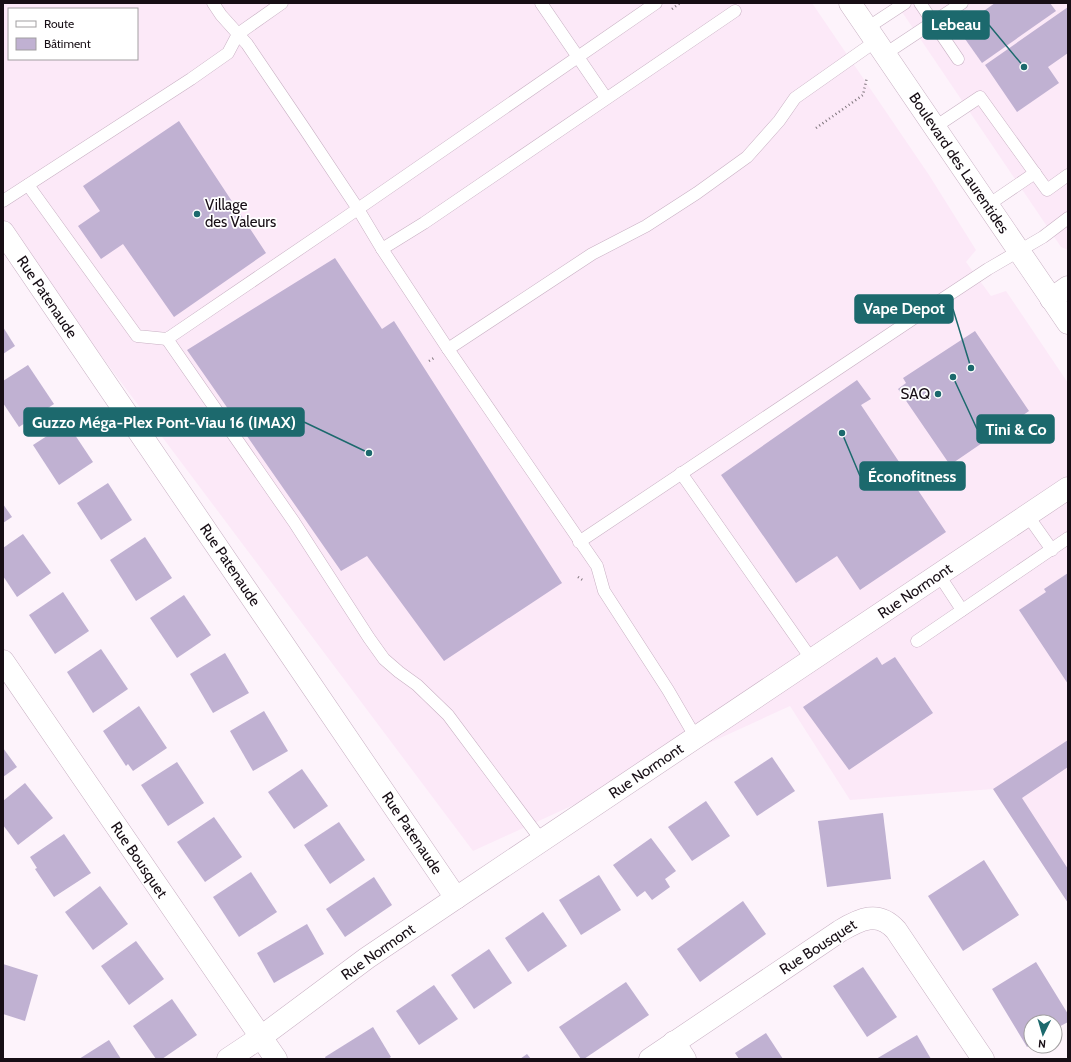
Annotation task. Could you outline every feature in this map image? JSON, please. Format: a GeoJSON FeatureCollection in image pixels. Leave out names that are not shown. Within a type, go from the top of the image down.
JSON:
{"type":"FeatureCollection","features":[{"type":"Feature","properties":{"kind":"street","name":"Boulevard des Laurentides"},"geometry":{"type":"LineString","coordinates":[[850,3],[1020,251],[1060,293],[1068,323]]}},
{"type":"Feature","properties":{"kind":"street","name":"Rue Patenaude"},"geometry":{"type":"LineString","coordinates":[[3,232],[456,898]]}},
{"type":"Feature","properties":{"kind":"street","name":"Rue Normont"},"geometry":{"type":"LineString","coordinates":[[228,1059],[261,1037],[368,958],[456,898],[1068,488]]}},
{"type":"Feature","properties":{"kind":"street","name":"Rue Bousquet"},"geometry":{"type":"LineString","coordinates":[[3,661],[276,1059]]}},
{"type":"Feature","properties":{"kind":"street","name":"Rue Bousquet"},"geometry":{"type":"LineString","coordinates":[[650,1059],[679,1051],[840,931],[857,921],[878,918],[885,920],[896,930],[983,1059]]}},
{"type":"Feature","properties":{"kind":"lane"},"geometry":{"type":"LineString","coordinates":[[213,3],[247,44],[358,209],[382,249],[448,349],[579,542],[597,566],[604,591],[668,690],[696,738]]}},
{"type":"Feature","properties":{"kind":"lane"},"geometry":{"type":"LineString","coordinates":[[3,201],[191,79],[228,53],[238,34],[282,3]]}},
{"type":"Feature","properties":{"kind":"lane"},"geometry":{"type":"LineString","coordinates":[[541,3],[606,98]]}},
{"type":"Feature","properties":{"kind":"lane"},"geometry":{"type":"LineString","coordinates":[[28,185],[138,336],[167,339],[656,3]]}},
{"type":"Feature","properties":{"kind":"lane"},"geometry":{"type":"LineString","coordinates":[[448,349],[592,254],[646,226],[697,193],[747,157],[779,122],[795,98],[876,41],[906,3]]}},
{"type":"Feature","properties":{"kind":"lane"},"geometry":{"type":"LineString","coordinates":[[920,3],[958,59]]}},
{"type":"Feature","properties":{"kind":"lane"},"geometry":{"type":"LineString","coordinates":[[876,41],[933,22],[962,3]]}},
{"type":"Feature","properties":{"kind":"lane"},"geometry":{"type":"LineString","coordinates":[[382,249],[735,11]]}},
{"type":"Feature","properties":{"kind":"lane"},"geometry":{"type":"LineString","coordinates":[[935,127],[980,97],[1047,190],[1068,175]]}},
{"type":"Feature","properties":{"kind":"lane"},"geometry":{"type":"LineString","coordinates":[[988,205],[1035,173]]}},
{"type":"Feature","properties":{"kind":"lane"},"geometry":{"type":"LineString","coordinates":[[579,542],[942,299],[988,269],[1043,237],[1068,218]]}},
{"type":"Feature","properties":{"kind":"lane"},"geometry":{"type":"LineString","coordinates":[[167,339],[294,522],[384,659],[416,684],[448,715],[542,841]]}},
{"type":"Feature","properties":{"kind":"lane"},"geometry":{"type":"LineString","coordinates":[[681,473],[812,660]]}},
{"type":"Feature","properties":{"kind":"lane"},"geometry":{"type":"LineString","coordinates":[[1028,516],[1052,550]]}},
{"type":"Feature","properties":{"kind":"lane"},"geometry":{"type":"LineString","coordinates":[[916,641],[1068,538]]}},
{"type":"Feature","properties":{"kind":"lane"},"geometry":{"type":"LineString","coordinates":[[939,575],[962,610]]}},
{"type":"Feature","properties":{"kind":"path"},"geometry":{"type":"LineString","coordinates":[[816,128],[863,95],[867,77]]}},
{"type":"Feature","properties":{"kind":"shaded area"},"geometry":{"type":"Polygon","coordinates":[[[3,3],[812,3],[929,175],[976,250],[966,262],[991,296],[1006,291],[1068,383],[1068,902],[993,789],[850,800],[790,706],[473,851],[3,225],[3,3]]]}},
{"type":"Feature","properties":{"kind":"shaded area"},"geometry":{"type":"Polygon","coordinates":[[[896,3],[1068,3],[1068,250],[1061,247],[896,3]]]}},
{"type":"Feature","properties":{"kind":"building"},"geometry":{"type":"Polygon","coordinates":[[[995,3],[1050,3],[1056,11],[982,63],[958,29],[995,3]]]}},
{"type":"Feature","properties":{"kind":"building"},"geometry":{"type":"Polygon","coordinates":[[[1068,7],[1068,53],[1048,67],[1059,83],[1017,112],[985,65],[1068,7]]]}},
{"type":"Feature","properties":{"kind":"building"},"geometry":{"type":"Polygon","coordinates":[[[179,121],[266,253],[174,317],[123,244],[101,259],[78,226],[100,211],[83,186],[179,121]]]}},
{"type":"Feature","properties":{"kind":"building"},"geometry":{"type":"Polygon","coordinates":[[[335,258],[382,329],[394,321],[562,583],[444,661],[367,556],[341,571],[187,350],[335,258]]]}},
{"type":"Feature","properties":{"kind":"building"},"geometry":{"type":"Polygon","coordinates":[[[3,327],[15,346],[3,354],[3,327]]]}},
{"type":"Feature","properties":{"kind":"building"},"geometry":{"type":"Polygon","coordinates":[[[975,331],[1029,411],[950,465],[898,389],[906,383],[903,378],[975,331]]]}},
{"type":"Feature","properties":{"kind":"building"},"geometry":{"type":"Polygon","coordinates":[[[28,365],[54,404],[19,427],[3,403],[3,381],[28,365]]]}},
{"type":"Feature","properties":{"kind":"building"},"geometry":{"type":"Polygon","coordinates":[[[857,380],[871,399],[861,405],[946,532],[860,590],[837,556],[796,583],[721,475],[857,380]]]}},
{"type":"Feature","properties":{"kind":"building"},"geometry":{"type":"Polygon","coordinates":[[[67,423],[93,462],[59,485],[33,445],[67,423]]]}},
{"type":"Feature","properties":{"kind":"building"},"geometry":{"type":"Polygon","coordinates":[[[108,483],[132,520],[101,540],[77,503],[108,483]]]}},
{"type":"Feature","properties":{"kind":"building"},"geometry":{"type":"Polygon","coordinates":[[[3,504],[12,517],[3,523],[3,504]]]}},
{"type":"Feature","properties":{"kind":"building"},"geometry":{"type":"Polygon","coordinates":[[[23,534],[51,573],[17,597],[3,576],[3,548],[23,534]]]}},
{"type":"Feature","properties":{"kind":"building"},"geometry":{"type":"Polygon","coordinates":[[[145,537],[172,578],[136,601],[110,560],[145,537]]]}},
{"type":"Feature","properties":{"kind":"building"},"geometry":{"type":"Polygon","coordinates":[[[1068,573],[1068,684],[1019,610],[1046,592],[1044,589],[1068,573]]]}},
{"type":"Feature","properties":{"kind":"building"},"geometry":{"type":"Polygon","coordinates":[[[63,592],[89,631],[55,654],[29,615],[63,592]]]}},
{"type":"Feature","properties":{"kind":"building"},"geometry":{"type":"Polygon","coordinates":[[[184,595],[211,635],[177,658],[150,618],[184,595]]]}},
{"type":"Feature","properties":{"kind":"building"},"geometry":{"type":"Polygon","coordinates":[[[101,649],[128,689],[93,713],[67,672],[101,649]]]}},
{"type":"Feature","properties":{"kind":"building"},"geometry":{"type":"Polygon","coordinates":[[[225,653],[249,693],[213,713],[190,674],[225,653]]]}},
{"type":"Feature","properties":{"kind":"building"},"geometry":{"type":"Polygon","coordinates":[[[877,657],[882,665],[895,657],[933,713],[849,770],[803,707],[877,657]]]}},
{"type":"Feature","properties":{"kind":"building"},"geometry":{"type":"Polygon","coordinates":[[[139,706],[167,748],[133,771],[128,764],[126,766],[103,731],[139,706]]]}},
{"type":"Feature","properties":{"kind":"building"},"geometry":{"type":"Polygon","coordinates":[[[264,711],[288,751],[253,771],[230,731],[264,711]]]}},
{"type":"Feature","properties":{"kind":"building"},"geometry":{"type":"Polygon","coordinates":[[[1068,740],[1068,767],[1022,798],[1068,869],[1068,903],[993,789],[1068,740]]]}},
{"type":"Feature","properties":{"kind":"building"},"geometry":{"type":"Polygon","coordinates":[[[3,748],[17,767],[3,777],[3,748]]]}},
{"type":"Feature","properties":{"kind":"building"},"geometry":{"type":"Polygon","coordinates":[[[772,757],[795,791],[757,816],[734,782],[772,757]]]}},
{"type":"Feature","properties":{"kind":"building"},"geometry":{"type":"Polygon","coordinates":[[[177,762],[204,803],[168,826],[141,785],[177,762]]]}},
{"type":"Feature","properties":{"kind":"building"},"geometry":{"type":"Polygon","coordinates":[[[302,769],[328,806],[294,829],[268,792],[302,769]]]}},
{"type":"Feature","properties":{"kind":"building"},"geometry":{"type":"Polygon","coordinates":[[[25,783],[53,818],[18,845],[3,825],[3,801],[25,783]]]}},
{"type":"Feature","properties":{"kind":"building"},"geometry":{"type":"Polygon","coordinates":[[[706,801],[730,836],[692,861],[668,827],[706,801]]]}},
{"type":"Feature","properties":{"kind":"building"},"geometry":{"type":"Polygon","coordinates":[[[883,813],[891,879],[827,887],[818,821],[883,813]]]}},
{"type":"Feature","properties":{"kind":"building"},"geometry":{"type":"Polygon","coordinates":[[[214,817],[242,857],[205,882],[177,842],[214,817]]]}},
{"type":"Feature","properties":{"kind":"building"},"geometry":{"type":"Polygon","coordinates":[[[339,822],[365,860],[330,884],[304,845],[339,822]]]}},
{"type":"Feature","properties":{"kind":"building"},"geometry":{"type":"Polygon","coordinates":[[[64,834],[91,873],[54,897],[35,869],[37,868],[30,857],[64,834]]]}},
{"type":"Feature","properties":{"kind":"building"},"geometry":{"type":"Polygon","coordinates":[[[651,838],[676,871],[665,879],[670,887],[652,900],[645,891],[637,897],[613,865],[651,838]]]}},
{"type":"Feature","properties":{"kind":"building"},"geometry":{"type":"Polygon","coordinates":[[[984,860],[1019,915],[963,951],[928,896],[984,860]]]}},
{"type":"Feature","properties":{"kind":"building"},"geometry":{"type":"Polygon","coordinates":[[[251,872],[277,912],[239,937],[213,897],[251,872]]]}},
{"type":"Feature","properties":{"kind":"building"},"geometry":{"type":"Polygon","coordinates":[[[599,875],[621,910],[581,935],[559,900],[599,875]]]}},
{"type":"Feature","properties":{"kind":"building"},"geometry":{"type":"Polygon","coordinates":[[[374,877],[392,905],[345,937],[326,909],[374,877]]]}},
{"type":"Feature","properties":{"kind":"building"},"geometry":{"type":"Polygon","coordinates":[[[100,886],[128,924],[93,950],[65,912],[100,886]]]}},
{"type":"Feature","properties":{"kind":"building"},"geometry":{"type":"Polygon","coordinates":[[[743,901],[766,934],[700,982],[677,949],[743,901]]]}},
{"type":"Feature","properties":{"kind":"building"},"geometry":{"type":"Polygon","coordinates":[[[543,912],[567,946],[528,972],[505,938],[543,912]]]}},
{"type":"Feature","properties":{"kind":"building"},"geometry":{"type":"Polygon","coordinates":[[[307,924],[324,954],[274,983],[257,953],[307,924]]]}},
{"type":"Feature","properties":{"kind":"building"},"geometry":{"type":"Polygon","coordinates":[[[136,941],[164,979],[129,1005],[101,966],[136,941]]]}},
{"type":"Feature","properties":{"kind":"building"},"geometry":{"type":"Polygon","coordinates":[[[489,949],[512,983],[474,1009],[451,975],[489,949]]]}},
{"type":"Feature","properties":{"kind":"building"},"geometry":{"type":"Polygon","coordinates":[[[1036,962],[1068,1014],[1068,1022],[1063,1025],[1063,1014],[1023,1014],[1023,1040],[992,989],[1036,962]]]}},
{"type":"Feature","properties":{"kind":"building"},"geometry":{"type":"Polygon","coordinates":[[[3,964],[38,975],[25,1021],[3,1014],[3,964]]]}},
{"type":"Feature","properties":{"kind":"building"},"geometry":{"type":"Polygon","coordinates":[[[863,967],[897,1017],[867,1037],[833,986],[863,967]]]}},
{"type":"Feature","properties":{"kind":"building"},"geometry":{"type":"Polygon","coordinates":[[[626,982],[649,1015],[584,1059],[581,1059],[559,1027],[626,982]]]}},
{"type":"Feature","properties":{"kind":"building"},"geometry":{"type":"Polygon","coordinates":[[[434,985],[458,1019],[419,1045],[396,1011],[434,985]]]}},
{"type":"Feature","properties":{"kind":"building"},"geometry":{"type":"Polygon","coordinates":[[[172,999],[197,1035],[162,1059],[156,1059],[133,1026],[172,999]]]}},
{"type":"Feature","properties":{"kind":"building"},"geometry":{"type":"Polygon","coordinates":[[[373,1027],[391,1057],[388,1059],[326,1059],[325,1057],[373,1027]]]}},
{"type":"Feature","properties":{"kind":"building"},"geometry":{"type":"Polygon","coordinates":[[[766,1033],[783,1059],[739,1059],[735,1053],[766,1033]]]}},
{"type":"Feature","properties":{"kind":"building"},"geometry":{"type":"Polygon","coordinates":[[[917,1035],[931,1059],[876,1059],[917,1035]]]}},
{"type":"Feature","properties":{"kind":"building"},"geometry":{"type":"Polygon","coordinates":[[[109,1040],[121,1059],[79,1059],[109,1040]]]}},
{"type":"Feature","properties":{"kind":"building"},"geometry":{"type":"Polygon","coordinates":[[[527,1054],[531,1059],[520,1059],[527,1054]]]}},
{"type":"Feature","properties":{"kind":"place","name":"Lebeau"},"geometry":{"type":"Point","coordinates":[1024,67]}},
{"type":"Feature","properties":{"kind":"place","name":"Village des Valeurs"},"geometry":{"type":"Point","coordinates":[197,214]}},
{"type":"Feature","properties":{"kind":"place","name":"Vape Depot"},"geometry":{"type":"Point","coordinates":[971,368]}},
{"type":"Feature","properties":{"kind":"place","name":"Tini & Co"},"geometry":{"type":"Point","coordinates":[953,377]}},
{"type":"Feature","properties":{"kind":"place","name":"SAQ"},"geometry":{"type":"Point","coordinates":[938,394]}},
{"type":"Feature","properties":{"kind":"place","name":"Éconofitness"},"geometry":{"type":"Point","coordinates":[842,433]}},
{"type":"Feature","properties":{"kind":"place","name":"Guzzo Méga-Plex Pont-Viau 16 (IMAX)"},"geometry":{"type":"Point","coordinates":[369,453]}}]}
